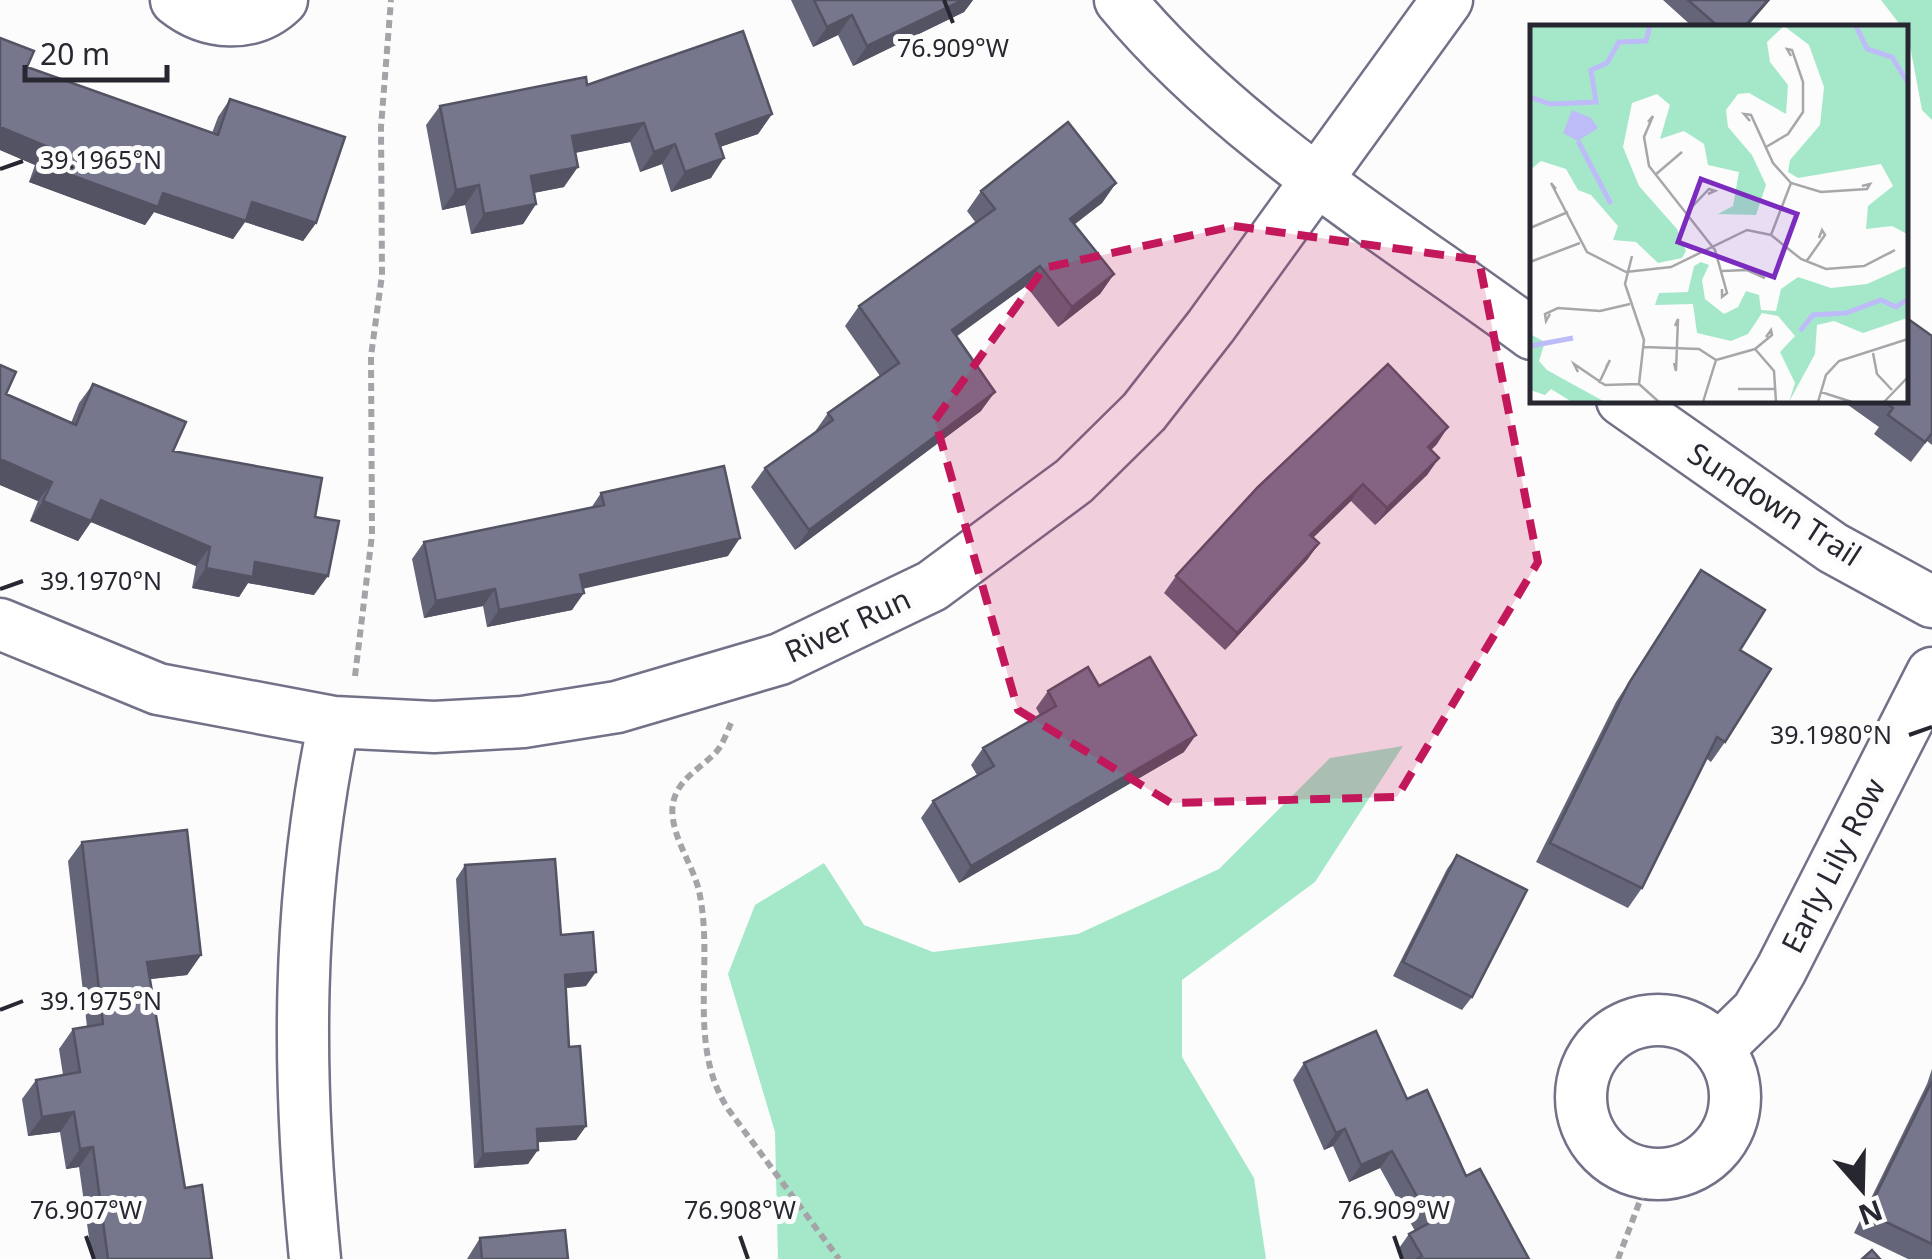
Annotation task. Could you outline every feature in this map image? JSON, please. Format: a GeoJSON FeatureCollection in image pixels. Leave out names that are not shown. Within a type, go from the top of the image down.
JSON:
{"type":"FeatureCollection","features":[{"type":"Feature","properties":{"kind":"street"},"geometry":{"type":"LineString","coordinates":[[176,0],[190,12],[217,20],[241,21],[282,0]]}},
{"type":"Feature","properties":{"kind":"street"},"geometry":{"type":"LineString","coordinates":[[1120,0],[1156,44],[1218,102],[1530,333]]}},
{"type":"Feature","properties":{"kind":"street","name":"River Run"},"geometry":{"type":"LineString","coordinates":[[0,624],[158,689],[342,722],[434,728],[523,722],[617,707],[780,659],[932,586],[1074,481],[1144,412],[1447,0]]}},
{"type":"Feature","properties":{"kind":"street","name":"Sundown Trail"},"geometry":{"type":"LineString","coordinates":[[1625,402],[1833,548],[1932,602]]}},
{"type":"Feature","properties":{"kind":"street","name":"Early Lily Row"},"geometry":{"type":"LineString","coordinates":[[1719,1048],[1756,1011],[1781,970],[1932,672]]}},
{"type":"Feature","properties":{"kind":"street"},"geometry":{"type":"LineString","coordinates":[[315,1259],[301,1076],[303,936],[316,809],[342,722]]}},
{"type":"Feature","properties":{"kind":"street"},"geometry":{"type":"LineString","coordinates":[[1656,1019],[1692,1026],[1719,1048],[1734,1079],[1736,1105],[1728,1132],[1708,1156],[1678,1172],[1650,1174],[1624,1166],[1598,1145],[1582,1114],[1583,1078],[1598,1048],[1622,1028],[1656,1019]]}},
{"type":"Feature","properties":{"kind":"path"},"geometry":{"type":"LineString","coordinates":[[342,722],[372,535],[371,356],[382,276],[382,127],[391,0]]}},
{"type":"Feature","properties":{"kind":"path"},"geometry":{"type":"LineString","coordinates":[[722,678],[731,723],[718,750],[696,766],[673,802],[674,820],[698,886],[705,920],[705,1056],[712,1085],[839,1259]]}},
{"type":"Feature","properties":{"kind":"path"},"geometry":{"type":"LineString","coordinates":[[1618,1259],[1650,1174]]}},
{"type":"Feature","properties":{"kind":"highlighted area"},"geometry":{"type":"Polygon","coordinates":[[[1234,226],[1479,260],[1538,562],[1397,797],[1171,803],[1018,710],[935,420],[1044,268],[1234,226]]]}},
{"type":"Feature","properties":{"kind":"green space"},"geometry":{"type":"Polygon","coordinates":[[[1881,0],[1932,0],[1932,120],[1922,110],[1907,25],[1900,25],[1881,0]]]}},
{"type":"Feature","properties":{"kind":"green space"},"geometry":{"type":"Polygon","coordinates":[[[1403,746],[1315,882],[1182,980],[1182,1057],[1254,1178],[1266,1259],[778,1259],[775,1132],[728,974],[755,905],[824,863],[864,925],[933,952],[1078,934],[1219,869],[1330,758],[1403,746]]]}},
{"type":"Feature","properties":{"kind":"building"},"geometry":{"type":"Polygon","coordinates":[[[814,0],[963,0],[867,46],[852,15],[827,27],[814,0]]]}},
{"type":"Feature","properties":{"kind":"building"},"geometry":{"type":"Polygon","coordinates":[[[1688,0],[1768,0],[1746,25],[1717,25],[1688,0]]]}},
{"type":"Feature","properties":{"kind":"building"},"geometry":{"type":"Polygon","coordinates":[[[743,31],[772,114],[716,134],[724,158],[685,172],[675,144],[654,152],[644,123],[572,136],[578,167],[531,176],[536,204],[484,214],[479,185],[456,190],[440,106],[586,77],[587,85],[743,31]]]}},
{"type":"Feature","properties":{"kind":"building"},"geometry":{"type":"Polygon","coordinates":[[[0,38],[34,51],[27,67],[218,135],[230,99],[345,137],[316,223],[252,202],[246,221],[163,193],[158,207],[41,164],[48,147],[0,127],[0,38]]]}},
{"type":"Feature","properties":{"kind":"building"},"geometry":{"type":"Polygon","coordinates":[[[1068,122],[1116,183],[1070,219],[1114,274],[1072,307],[1040,266],[952,330],[995,392],[809,530],[765,468],[833,420],[828,413],[899,363],[859,306],[995,209],[981,191],[1068,122]]]}},
{"type":"Feature","properties":{"kind":"building"},"geometry":{"type":"Polygon","coordinates":[[[1907,318],[1932,336],[1932,433],[1925,442],[1888,415],[1893,408],[1885,402],[1907,402],[1907,318]]]}},
{"type":"Feature","properties":{"kind":"building"},"geometry":{"type":"Polygon","coordinates":[[[1388,364],[1448,427],[1428,447],[1439,458],[1387,508],[1363,484],[1310,535],[1319,543],[1237,633],[1176,576],[1258,487],[1388,364]]]}},
{"type":"Feature","properties":{"kind":"building"},"geometry":{"type":"Polygon","coordinates":[[[0,365],[16,372],[6,394],[76,425],[93,384],[186,422],[173,451],[322,478],[315,517],[339,521],[328,576],[255,562],[253,577],[206,568],[210,547],[101,500],[91,521],[43,501],[52,482],[0,459],[0,365]]]}},
{"type":"Feature","properties":{"kind":"building"},"geometry":{"type":"Polygon","coordinates":[[[724,466],[740,538],[580,575],[584,593],[499,610],[495,589],[436,601],[424,542],[604,505],[601,493],[724,466]]]}},
{"type":"Feature","properties":{"kind":"building"},"geometry":{"type":"Polygon","coordinates":[[[1701,570],[1765,610],[1740,650],[1771,669],[1725,742],[1717,737],[1642,888],[1550,843],[1629,683],[1701,570]]]}},
{"type":"Feature","properties":{"kind":"building"},"geometry":{"type":"Polygon","coordinates":[[[1150,657],[1196,735],[971,866],[933,801],[994,766],[983,748],[1056,706],[1048,691],[1088,667],[1099,686],[1150,657]]]}},
{"type":"Feature","properties":{"kind":"building"},"geometry":{"type":"Polygon","coordinates":[[[187,830],[201,955],[147,962],[185,1188],[202,1185],[212,1259],[108,1259],[93,1147],[80,1149],[74,1112],[42,1117],[36,1080],[80,1072],[73,1029],[103,1024],[82,842],[187,830]]]}},
{"type":"Feature","properties":{"kind":"building"},"geometry":{"type":"Polygon","coordinates":[[[1457,855],[1527,890],[1472,997],[1403,962],[1457,855]]]}},
{"type":"Feature","properties":{"kind":"building"},"geometry":{"type":"Polygon","coordinates":[[[555,859],[561,935],[593,932],[596,972],[565,975],[569,1047],[580,1046],[586,1126],[537,1129],[538,1150],[483,1154],[465,865],[555,859]]]}},
{"type":"Feature","properties":{"kind":"building"},"geometry":{"type":"Polygon","coordinates":[[[1376,1031],[1407,1099],[1427,1090],[1466,1176],[1480,1169],[1529,1259],[1417,1259],[1422,1256],[1409,1234],[1431,1222],[1392,1151],[1361,1165],[1345,1129],[1336,1133],[1304,1063],[1376,1031]]]}},
{"type":"Feature","properties":{"kind":"building"},"geometry":{"type":"Polygon","coordinates":[[[1932,1081],[1932,1244],[1867,1213],[1932,1081]]]}},
{"type":"Feature","properties":{"kind":"building"},"geometry":{"type":"Polygon","coordinates":[[[565,1230],[568,1259],[482,1259],[480,1238],[565,1230]]]}},
{"type":"Feature","properties":{"kind":"building"},"geometry":{"type":"Polygon","coordinates":[[[1872,1250],[1880,1259],[1862,1259],[1872,1250]]]}}]}
